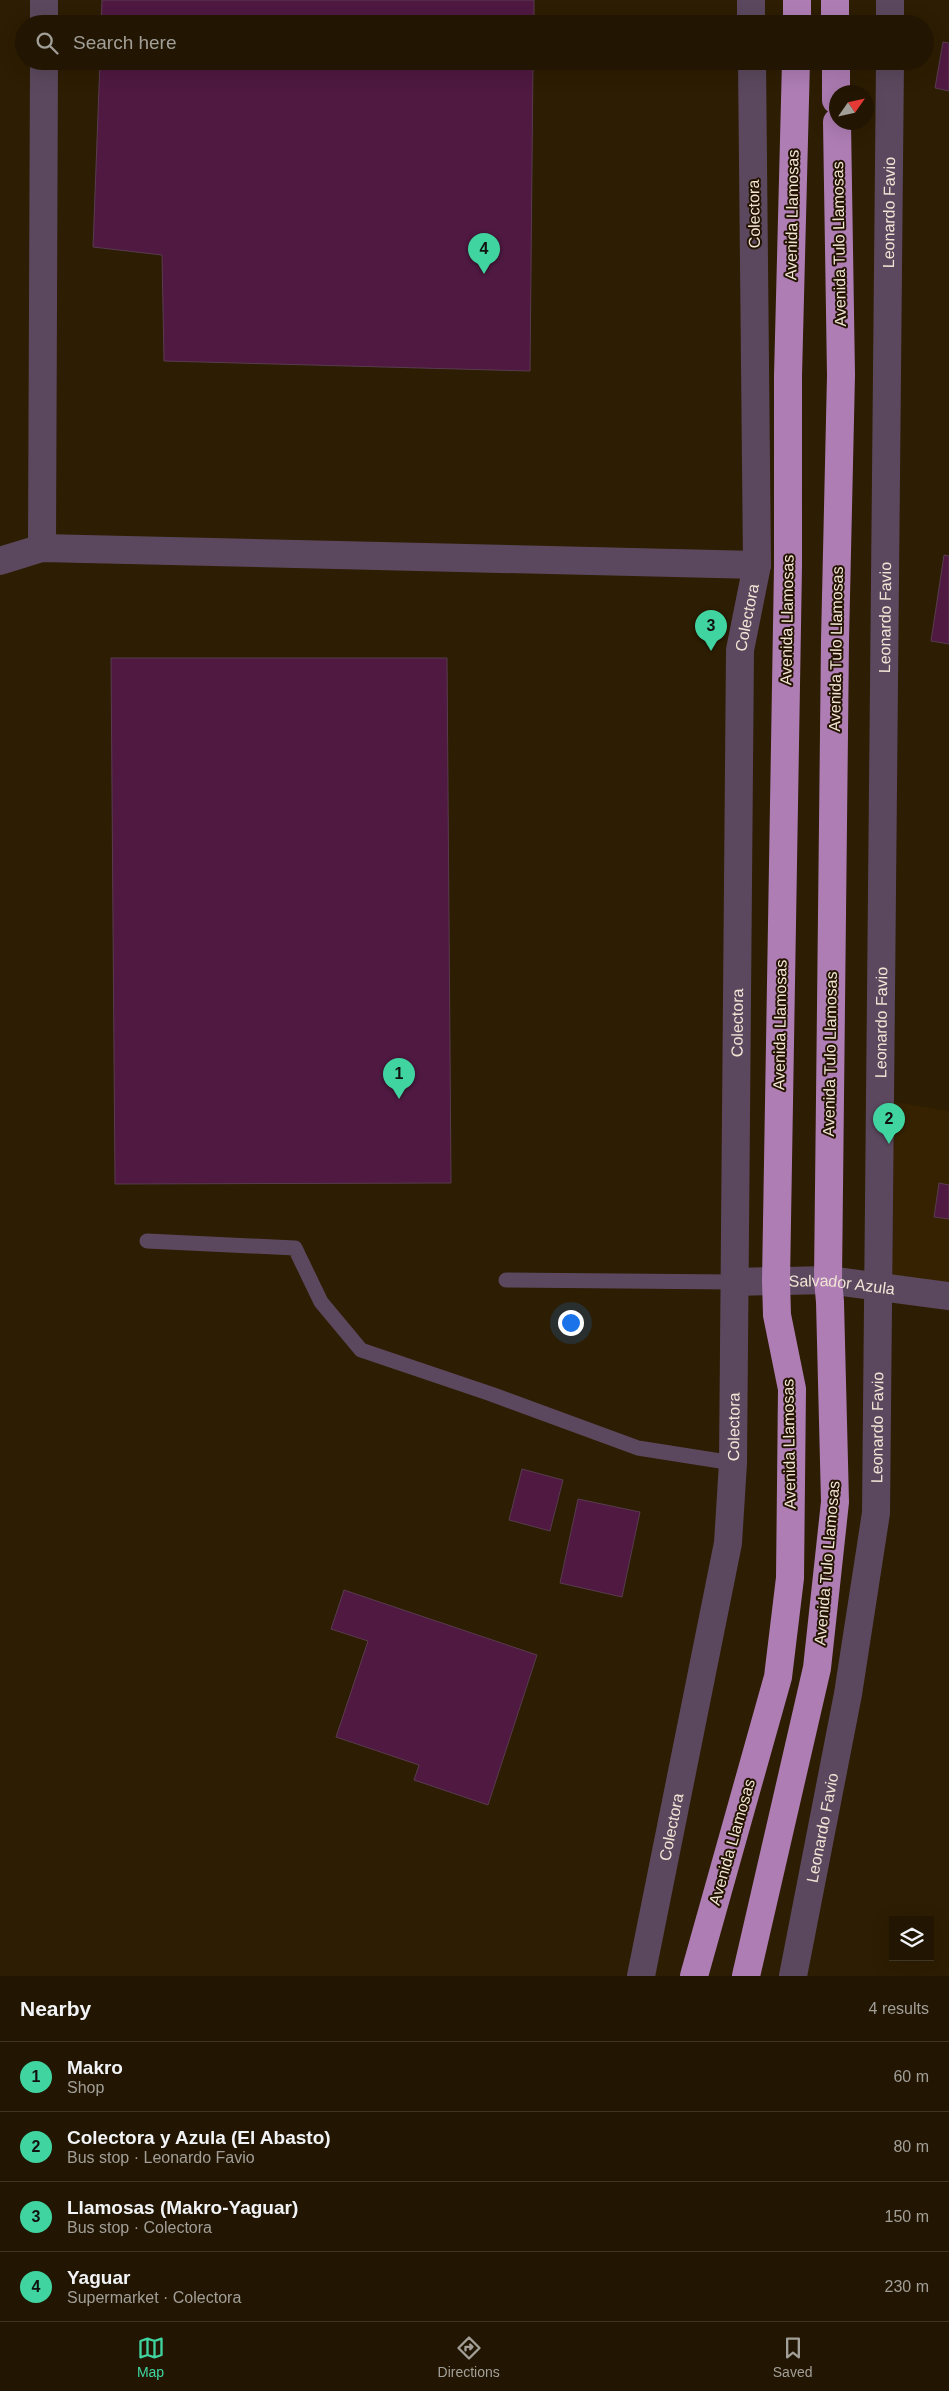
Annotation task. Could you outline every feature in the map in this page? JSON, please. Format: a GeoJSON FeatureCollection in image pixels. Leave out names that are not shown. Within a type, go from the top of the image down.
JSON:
{"type":"FeatureCollection","features":[{"type":"Feature","properties":{"kind":"highway"},"geometry":{"type":"LineString","coordinates":[[797,0],[797,15]]}},
{"type":"Feature","properties":{"kind":"highway"},"geometry":{"type":"LineString","coordinates":[[835,0],[835,15]]}},
{"type":"Feature","properties":{"kind":"highway","name":"Avenida Llamosas"},"geometry":{"type":"LineString","coordinates":[[694,1976],[778,1677],[790,1578],[792,1389],[777,1315],[776,1281],[788,576],[788,366],[796,70]]}},
{"type":"Feature","properties":{"kind":"highway"},"geometry":{"type":"LineString","coordinates":[[836,70],[836,85]]}},
{"type":"Feature","properties":{"kind":"highway","name":"Avenida Tulo Llamosas"},"geometry":{"type":"LineString","coordinates":[[746,1976],[817,1668],[835,1502],[828,1280],[835,641],[841,375],[837,130]]}},
{"type":"Feature","properties":{"kind":"street"},"geometry":{"type":"LineString","coordinates":[[44,0],[44,15]]}},
{"type":"Feature","properties":{"kind":"street"},"geometry":{"type":"LineString","coordinates":[[751,0],[751,15]]}},
{"type":"Feature","properties":{"kind":"street"},"geometry":{"type":"LineString","coordinates":[[890,0],[890,15]]}},
{"type":"Feature","properties":{"kind":"street"},"geometry":{"type":"LineString","coordinates":[[42,548],[44,70]]}},
{"type":"Feature","properties":{"kind":"street","name":"Colectora"},"geometry":{"type":"LineString","coordinates":[[641,1976],[728,1543],[733,1462],[733,1282],[740,650],[756,565],[752,70]]}},
{"type":"Feature","properties":{"kind":"street","name":"Leonardo Favio"},"geometry":{"type":"LineString","coordinates":[[793,1976],[848,1694],[876,1513],[876,1286],[890,70]]}},
{"type":"Feature","properties":{"kind":"street"},"geometry":{"type":"LineString","coordinates":[[0,562],[42,548],[756,565]]}},
{"type":"Feature","properties":{"kind":"street","name":"Salvador Azula"},"geometry":{"type":"LineString","coordinates":[[733,1282],[828,1280],[949,1296]]}},
{"type":"Feature","properties":{"kind":"lane"},"geometry":{"type":"LineString","coordinates":[[148,1242],[295,1248],[321,1302],[361,1350],[638,1448],[733,1462]]}},
{"type":"Feature","properties":{"kind":"lane"},"geometry":{"type":"LineString","coordinates":[[506,1280],[733,1282]]}},
{"type":"Feature","properties":{"kind":"shaded area"},"geometry":{"type":"Polygon","coordinates":[[[893,1102],[949,1111],[949,1283],[892,1276],[893,1102]]]}},
{"type":"Feature","properties":{"kind":"building"},"geometry":{"type":"Polygon","coordinates":[[[102,0],[534,0],[534,15],[101,15],[102,0]]]}},
{"type":"Feature","properties":{"kind":"building"},"geometry":{"type":"Polygon","coordinates":[[[943,42],[949,43],[949,91],[935,88],[943,42]]]}},
{"type":"Feature","properties":{"kind":"building"},"geometry":{"type":"Polygon","coordinates":[[[100,70],[533,70],[530,371],[164,361],[162,255],[93,247],[100,70]]]}},
{"type":"Feature","properties":{"kind":"building"},"geometry":{"type":"Polygon","coordinates":[[[944,555],[949,556],[949,644],[931,641],[944,555]]]}},
{"type":"Feature","properties":{"kind":"building"},"geometry":{"type":"Polygon","coordinates":[[[111,658],[447,658],[451,1183],[115,1184],[111,658]]]}},
{"type":"Feature","properties":{"kind":"building"},"geometry":{"type":"Polygon","coordinates":[[[939,1183],[949,1185],[949,1219],[934,1217],[939,1183]]]}},
{"type":"Feature","properties":{"kind":"building"},"geometry":{"type":"Polygon","coordinates":[[[522,1469],[563,1480],[550,1531],[509,1520],[522,1469]]]}},
{"type":"Feature","properties":{"kind":"building"},"geometry":{"type":"Polygon","coordinates":[[[578,1499],[640,1512],[622,1597],[560,1583],[578,1499]]]}},
{"type":"Feature","properties":{"kind":"building"},"geometry":{"type":"Polygon","coordinates":[[[344,1590],[537,1655],[488,1805],[414,1780],[419,1765],[336,1737],[368,1641],[331,1629],[344,1590]]]}},
{"type":"Feature","properties":{"kind":"place","name":"Yaguar"},"geometry":{"type":"Point","coordinates":[484,274]}},
{"type":"Feature","properties":{"kind":"place","name":"Llamosas (Makro-Yaguar)"},"geometry":{"type":"Point","coordinates":[711,651]}},
{"type":"Feature","properties":{"kind":"place","name":"Makro"},"geometry":{"type":"Point","coordinates":[399,1099]}},
{"type":"Feature","properties":{"kind":"place","name":"Colectora y Azula (El Abasto)"},"geometry":{"type":"Point","coordinates":[889,1144]}}]}
